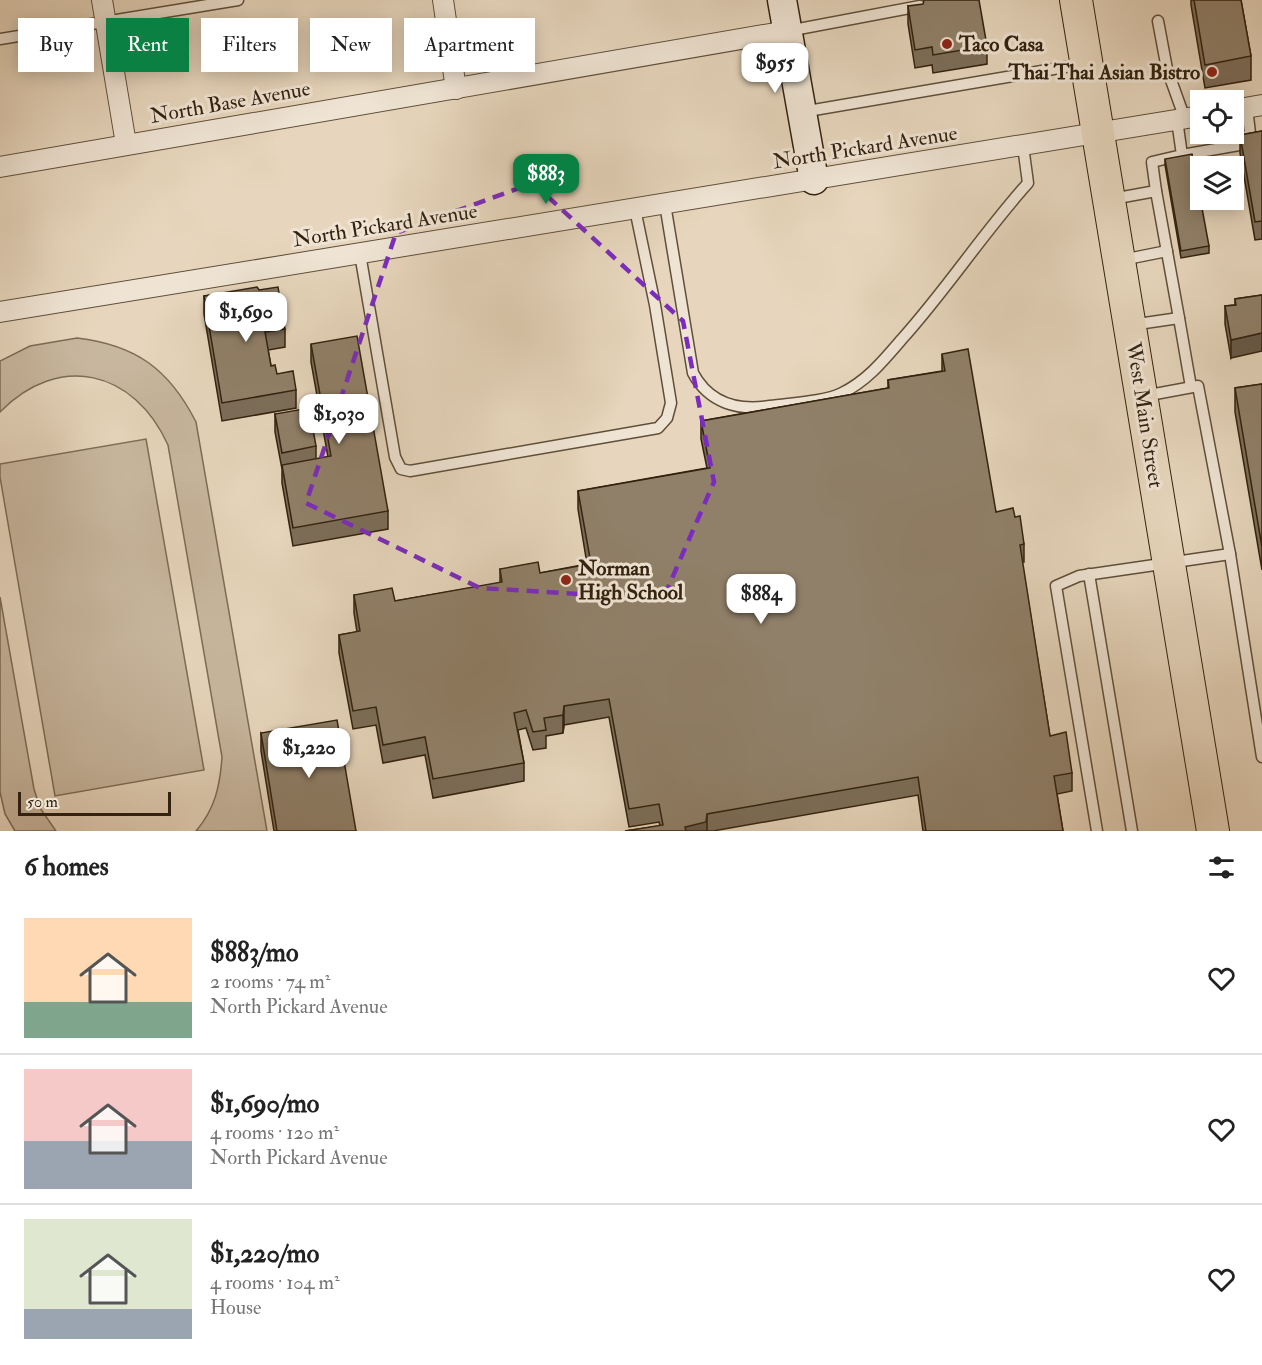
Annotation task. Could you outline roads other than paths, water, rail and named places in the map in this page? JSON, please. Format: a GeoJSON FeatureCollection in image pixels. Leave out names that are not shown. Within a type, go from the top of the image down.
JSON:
{"type":"FeatureCollection","features":[{"type":"Feature","properties":{"kind":"main road","name":"West Main Street"},"geometry":{"type":"LineString","coordinates":[[1076,0],[1213,831]]}},
{"type":"Feature","properties":{"kind":"street"},"geometry":{"type":"LineString","coordinates":[[102,0],[106,22]]}},
{"type":"Feature","properties":{"kind":"street"},"geometry":{"type":"LineString","coordinates":[[443,0],[456,89]]}},
{"type":"Feature","properties":{"kind":"street"},"geometry":{"type":"LineString","coordinates":[[782,0],[814,180]]}},
{"type":"Feature","properties":{"kind":"street","name":"North Base Avenue"},"geometry":{"type":"LineString","coordinates":[[0,167],[788,31]]}},
{"type":"Feature","properties":{"kind":"street"},"geometry":{"type":"LineString","coordinates":[[114,72],[126,144]]}},
{"type":"Feature","properties":{"kind":"street","name":"North Pickard Avenue"},"geometry":{"type":"LineString","coordinates":[[0,312],[1187,118]]}},
{"type":"Feature","properties":{"kind":"lane"},"geometry":{"type":"LineString","coordinates":[[130,18],[238,0]]}},
{"type":"Feature","properties":{"kind":"lane"},"geometry":{"type":"LineString","coordinates":[[788,31],[928,4]]}},
{"type":"Feature","properties":{"kind":"lane"},"geometry":{"type":"LineString","coordinates":[[1158,21],[1167,69],[1187,118],[1182,155]]}},
{"type":"Feature","properties":{"kind":"lane"},"geometry":{"type":"LineString","coordinates":[[0,39],[106,22]]}},
{"type":"Feature","properties":{"kind":"lane"},"geometry":{"type":"LineString","coordinates":[[802,112],[1087,63]]}},
{"type":"Feature","properties":{"kind":"lane"},"geometry":{"type":"LineString","coordinates":[[1191,387],[1152,162],[1239,145],[1250,133],[1247,108]]}},
{"type":"Feature","properties":{"kind":"lane"},"geometry":{"type":"LineString","coordinates":[[665,204],[693,373],[699,386],[712,398],[740,406],[761,407],[839,395],[857,385],[873,371],[910,330],[1028,183],[1023,146]]}},
{"type":"Feature","properties":{"kind":"lane"},"geometry":{"type":"LineString","coordinates":[[1109,200],[1156,191]]}},
{"type":"Feature","properties":{"kind":"lane"},"geometry":{"type":"LineString","coordinates":[[360,254],[395,457],[401,469],[410,471],[658,428],[667,418],[671,404],[655,305],[635,209]]}},
{"type":"Feature","properties":{"kind":"lane"},"geometry":{"type":"LineString","coordinates":[[1119,261],[1167,251]]}},
{"type":"Feature","properties":{"kind":"lane"},"geometry":{"type":"LineString","coordinates":[[1130,325],[1179,318]]}},
{"type":"Feature","properties":{"kind":"lane"},"geometry":{"type":"LineString","coordinates":[[1142,396],[1198,386],[1230,554],[1262,757]]}},
{"type":"Feature","properties":{"kind":"lane"},"geometry":{"type":"LineString","coordinates":[[1097,831],[1056,586],[1089,574],[1230,554]]}},
{"type":"Feature","properties":{"kind":"lane"},"geometry":{"type":"LineString","coordinates":[[1089,574],[1132,831]]}},
{"type":"Feature","properties":{"kind":"place","name":"Taco Casa"},"geometry":{"type":"Point","coordinates":[947,44]}},
{"type":"Feature","properties":{"kind":"place","name":"Thai Thai Asian Bistro"},"geometry":{"type":"Point","coordinates":[1212,72]}},
{"type":"Feature","properties":{"kind":"place","name":"Norman High School"},"geometry":{"type":"Point","coordinates":[566,580]}}]}
